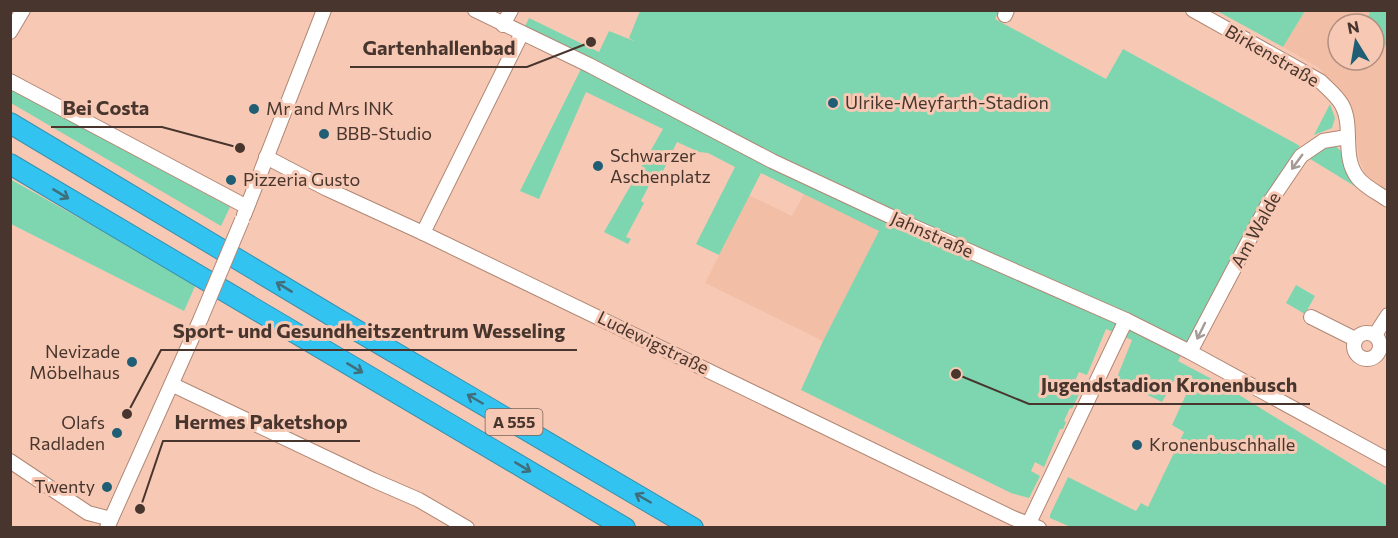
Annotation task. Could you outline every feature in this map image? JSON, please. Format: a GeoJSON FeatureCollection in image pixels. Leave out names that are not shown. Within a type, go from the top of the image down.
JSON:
{"type":"FeatureCollection","features":[{"type":"Feature","properties":{"kind":"highway","name":"A 555"},"geometry":{"type":"LineString","coordinates":[[10,123],[693,528]]}},
{"type":"Feature","properties":{"kind":"highway","name":"A 555"},"geometry":{"type":"LineString","coordinates":[[10,164],[625,528]]}},
{"type":"Feature","properties":{"kind":"street"},"geometry":{"type":"LineString","coordinates":[[10,32],[23,10]]}},
{"type":"Feature","properties":{"kind":"street"},"geometry":{"type":"LineString","coordinates":[[10,461],[88,513],[109,523],[201,318],[247,208],[324,10]]}},
{"type":"Feature","properties":{"kind":"street","name":"Jahnstraße"},"geometry":{"type":"LineString","coordinates":[[475,10],[589,65],[772,161],[894,218],[1126,320],[1190,352],[1388,460]]}},
{"type":"Feature","properties":{"kind":"street"},"geometry":{"type":"LineString","coordinates":[[503,25],[511,10]]}},
{"type":"Feature","properties":{"kind":"street","name":"Birkenstraße"},"geometry":{"type":"LineString","coordinates":[[1193,10],[1320,81],[1334,93],[1346,114],[1347,137],[1352,167],[1356,176],[1388,200]]}},
{"type":"Feature","properties":{"kind":"street"},"geometry":{"type":"LineString","coordinates":[[423,233],[522,33]]}},
{"type":"Feature","properties":{"kind":"street"},"geometry":{"type":"LineString","coordinates":[[10,81],[247,208]]}},
{"type":"Feature","properties":{"kind":"street","name":"Am Walde"},"geometry":{"type":"LineString","coordinates":[[1190,352],[1267,206],[1301,156],[1323,141],[1347,137]]}},
{"type":"Feature","properties":{"kind":"street","name":"Ludewigstraße"},"geometry":{"type":"LineString","coordinates":[[266,157],[327,189],[423,233],[1013,518],[1034,525]]}},
{"type":"Feature","properties":{"kind":"street"},"geometry":{"type":"LineString","coordinates":[[1375,335],[1388,315]]}},
{"type":"Feature","properties":{"kind":"street"},"geometry":{"type":"LineString","coordinates":[[1311,317],[1355,339]]}},
{"type":"Feature","properties":{"kind":"street"},"geometry":{"type":"LineString","coordinates":[[1034,525],[1126,320]]}},
{"type":"Feature","properties":{"kind":"street"},"geometry":{"type":"LineString","coordinates":[[1365,333],[1375,335],[1380,344],[1382,357],[1360,356],[1354,349],[1355,339],[1365,333]]}},
{"type":"Feature","properties":{"kind":"street"},"geometry":{"type":"LineString","coordinates":[[172,384],[419,500],[467,528]]}},
{"type":"Feature","properties":{"kind":"shaded area"},"geometry":{"type":"Polygon","coordinates":[[[1366,10],[1369,12],[1326,12],[1326,72],[1386,72],[1387,47],[1387,191],[1365,174],[1359,159],[1353,110],[1319,68],[1283,47],[1305,11],[1366,10]]]}},
{"type":"Feature","properties":{"kind":"shaded area"},"geometry":{"type":"Polygon","coordinates":[[[804,194],[880,231],[823,341],[705,283],[749,195],[792,216],[804,194]]]}},
{"type":"Feature","properties":{"kind":"green space"},"geometry":{"type":"Polygon","coordinates":[[[640,11],[999,11],[995,19],[1106,79],[1123,49],[1300,146],[1290,158],[1251,225],[1178,361],[1223,385],[1387,486],[1387,527],[1073,528],[1050,518],[1068,477],[1136,511],[1141,503],[1148,507],[1184,432],[1172,425],[1189,388],[1174,381],[1162,402],[1116,380],[1132,340],[1106,329],[1087,375],[1079,372],[1074,383],[1082,388],[1072,409],[1070,408],[1063,429],[1060,429],[1044,467],[1035,462],[1031,471],[1040,476],[1029,498],[1011,493],[801,390],[823,341],[879,231],[761,173],[719,255],[696,244],[735,167],[708,153],[699,152],[677,142],[663,171],[661,170],[656,179],[653,178],[641,201],[644,203],[626,237],[631,239],[628,244],[604,232],[663,129],[586,92],[539,199],[520,191],[584,63],[522,33],[529,18],[599,52],[609,31],[634,41],[629,38],[640,11]]]}},
{"type":"Feature","properties":{"kind":"green space"},"geometry":{"type":"Polygon","coordinates":[[[1217,11],[1305,11],[1283,47],[1217,11]]]}},
{"type":"Feature","properties":{"kind":"green space"},"geometry":{"type":"Polygon","coordinates":[[[1366,11],[1387,11],[1387,47],[1386,12],[1366,11]]]}},
{"type":"Feature","properties":{"kind":"green space"},"geometry":{"type":"Polygon","coordinates":[[[11,84],[46,108],[230,207],[221,226],[11,103],[11,84]]]}},
{"type":"Feature","properties":{"kind":"green space"},"geometry":{"type":"Polygon","coordinates":[[[1330,104],[1335,118],[1332,128],[1314,135],[1330,104]]]}},
{"type":"Feature","properties":{"kind":"green space"},"geometry":{"type":"Polygon","coordinates":[[[1334,145],[1341,151],[1358,183],[1356,187],[1307,157],[1321,147],[1334,145]]]}},
{"type":"Feature","properties":{"kind":"green space"},"geometry":{"type":"Polygon","coordinates":[[[10,179],[196,284],[184,311],[11,224],[10,179]]]}},
{"type":"Feature","properties":{"kind":"green space"},"geometry":{"type":"Polygon","coordinates":[[[1296,285],[1315,296],[1305,314],[1286,303],[1296,285]]]}},
{"type":"Feature","properties":{"kind":"place","name":"Gartenhallenbad"},"geometry":{"type":"Point","coordinates":[591,42]}},
{"type":"Feature","properties":{"kind":"place","name":"Ulrike-Meyfarth-Stadion"},"geometry":{"type":"Point","coordinates":[833,103]}},
{"type":"Feature","properties":{"kind":"place","name":"Mr and Mrs INK"},"geometry":{"type":"Point","coordinates":[254,109]}},
{"type":"Feature","properties":{"kind":"place","name":"BBB-Studio"},"geometry":{"type":"Point","coordinates":[324,134]}},
{"type":"Feature","properties":{"kind":"place","name":"Bei Costa"},"geometry":{"type":"Point","coordinates":[240,148]}},
{"type":"Feature","properties":{"kind":"place","name":"Schwarzer Aschenplatz"},"geometry":{"type":"Point","coordinates":[598,166]}},
{"type":"Feature","properties":{"kind":"place","name":"Pizzeria Gusto"},"geometry":{"type":"Point","coordinates":[231,180]}},
{"type":"Feature","properties":{"kind":"place","name":"Nevizade Möbelhaus"},"geometry":{"type":"Point","coordinates":[132,362]}},
{"type":"Feature","properties":{"kind":"place","name":"Jugendstadion Kronenbusch"},"geometry":{"type":"Point","coordinates":[956,374]}},
{"type":"Feature","properties":{"kind":"place","name":"Sport- und Gesundheitszentrum Wesseling"},"geometry":{"type":"Point","coordinates":[127,414]}},
{"type":"Feature","properties":{"kind":"place","name":"Olafs Radladen"},"geometry":{"type":"Point","coordinates":[117,433]}},
{"type":"Feature","properties":{"kind":"place","name":"Kronenbuschhalle"},"geometry":{"type":"Point","coordinates":[1137,445]}},
{"type":"Feature","properties":{"kind":"place","name":"Twenty"},"geometry":{"type":"Point","coordinates":[107,487]}},
{"type":"Feature","properties":{"kind":"place","name":"Hermes Paketshop"},"geometry":{"type":"Point","coordinates":[140,509]}}]}
